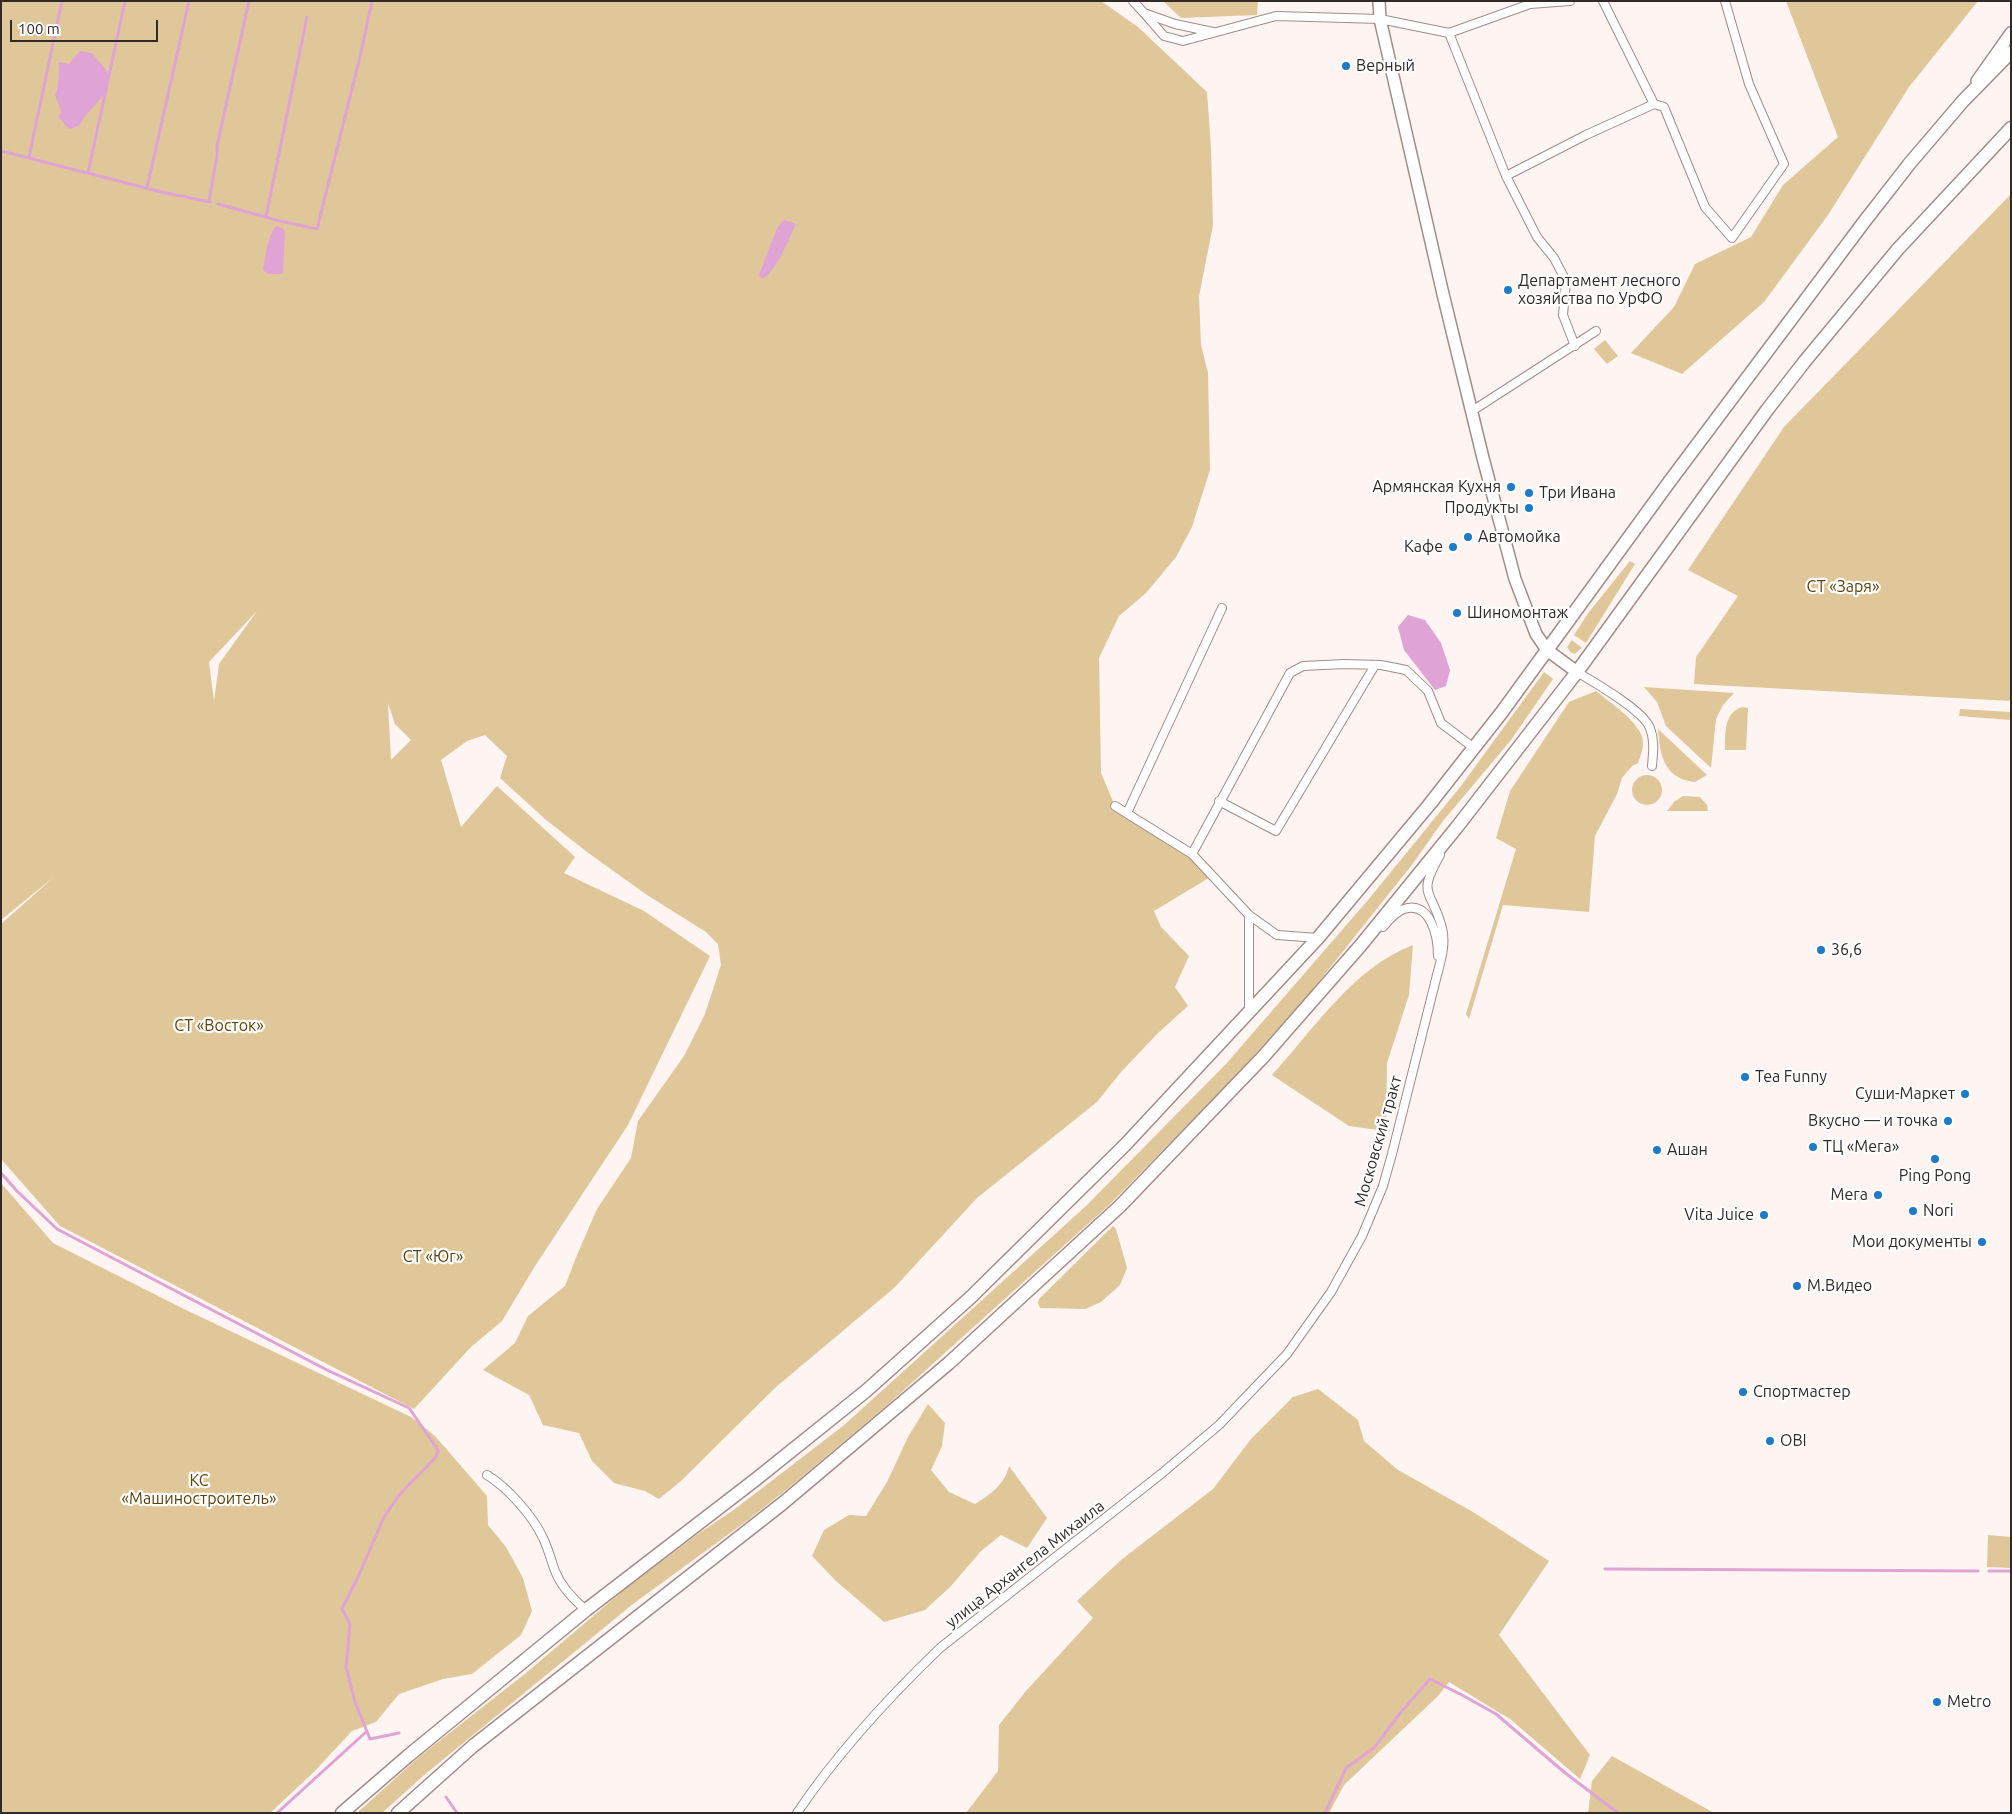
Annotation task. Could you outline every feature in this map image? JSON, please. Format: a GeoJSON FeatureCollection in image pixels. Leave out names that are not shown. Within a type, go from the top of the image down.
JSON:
{"type":"FeatureCollection","features":[{"type":"Feature","properties":{"kind":"main road"},"geometry":{"type":"LineString","coordinates":[[342,1813],[408,1756],[586,1610],[755,1480],[858,1397],[971,1297],[1125,1145],[1318,938],[1429,805],[1474,748],[1670,481],[1864,222],[1962,101],[2011,52]]}},
{"type":"Feature","properties":{"kind":"main road"},"geometry":{"type":"LineString","coordinates":[[398,1813],[481,1740],[790,1497],[962,1351],[1138,1187],[1263,1057],[1360,945],[1452,834],[1577,672],[1767,410],[1805,361],[1898,249],[2011,128]]}},
{"type":"Feature","properties":{"kind":"street"},"geometry":{"type":"LineString","coordinates":[[1133,1],[1164,36],[1183,41],[1276,16],[1380,19],[1449,33],[1530,4],[1570,1]]}},
{"type":"Feature","properties":{"kind":"street"},"geometry":{"type":"LineString","coordinates":[[1379,1],[1380,19],[1440,284],[1515,578],[1536,634],[1547,650],[1641,714],[1649,726],[1654,741],[1652,766]]}},
{"type":"Feature","properties":{"kind":"street"},"geometry":{"type":"LineString","coordinates":[[1603,1],[1654,104]]}},
{"type":"Feature","properties":{"kind":"street"},"geometry":{"type":"LineString","coordinates":[[1506,176],[1586,135],[1654,104],[1664,107],[1705,208],[1732,238],[1784,164],[1749,84],[1725,1]]}},
{"type":"Feature","properties":{"kind":"street"},"geometry":{"type":"LineString","coordinates":[[1144,13],[1175,24],[1215,32]]}},
{"type":"Feature","properties":{"kind":"street"},"geometry":{"type":"LineString","coordinates":[[1449,33],[1506,176],[1537,237],[1554,258],[1566,281],[1563,315],[1576,346]]}},
{"type":"Feature","properties":{"kind":"street"},"geometry":{"type":"LineString","coordinates":[[1962,101],[2011,33]]}},
{"type":"Feature","properties":{"kind":"street"},"geometry":{"type":"LineString","coordinates":[[1472,411],[1576,346],[1596,331]]}},
{"type":"Feature","properties":{"kind":"street"},"geometry":{"type":"LineString","coordinates":[[1127,813],[1222,608]]}},
{"type":"Feature","properties":{"kind":"street"},"geometry":{"type":"LineString","coordinates":[[1192,854],[1290,673],[1304,666],[1375,665],[1406,670],[1428,691],[1441,723],[1474,748]]}},
{"type":"Feature","properties":{"kind":"street"},"geometry":{"type":"LineString","coordinates":[[1220,801],[1276,831],[1375,665]]}},
{"type":"Feature","properties":{"kind":"street"},"geometry":{"type":"LineString","coordinates":[[1115,806],[1192,854],[1249,915],[1277,935],[1318,938]]}},
{"type":"Feature","properties":{"kind":"street","name":"Московский тракт"},"geometry":{"type":"LineString","coordinates":[[1286,1354],[1331,1292],[1374,1210],[1389,1162],[1441,958],[1442,927],[1427,891],[1427,882],[1452,834]]}},
{"type":"Feature","properties":{"kind":"street","name":"Московский тракт"},"geometry":{"type":"LineString","coordinates":[[1360,945],[1370,940],[1402,909],[1418,909],[1428,917],[1436,932],[1437,975]]}},
{"type":"Feature","properties":{"kind":"street"},"geometry":{"type":"LineString","coordinates":[[1248,1014],[1249,915]]}},
{"type":"Feature","properties":{"kind":"street","name":"улица Архангела Михаила"},"geometry":{"type":"LineString","coordinates":[[797,1813],[855,1736],[907,1680],[940,1648],[1176,1462],[1235,1410],[1286,1354]]}},
{"type":"Feature","properties":{"kind":"street"},"geometry":{"type":"LineString","coordinates":[[487,1474],[499,1482],[530,1518],[543,1537],[556,1573],[575,1600],[586,1610]]}},
{"type":"Feature","properties":{"kind":"green space"},"geometry":{"type":"Polygon","coordinates":[[[1,1],[1101,1],[1138,27],[1207,92],[1213,225],[1199,296],[1201,345],[1208,373],[1210,470],[1192,527],[1176,557],[1146,593],[1119,616],[1099,658],[1101,773],[1115,806],[1192,854],[1212,876],[1154,911],[1161,927],[1189,956],[1175,987],[1188,1006],[1158,1033],[1121,1072],[1097,1102],[977,1198],[894,1288],[776,1387],[681,1481],[659,1499],[645,1491],[614,1483],[592,1461],[579,1433],[543,1425],[529,1395],[483,1370],[515,1343],[528,1316],[565,1286],[597,1209],[631,1158],[638,1121],[684,1056],[705,1014],[721,965],[718,944],[706,932],[647,895],[545,819],[500,778],[507,756],[485,735],[467,741],[441,760],[461,827],[497,786],[575,857],[564,873],[644,911],[710,956],[628,1125],[535,1266],[502,1321],[471,1347],[414,1409],[60,1226],[1,1159],[1,924],[54,877],[1,920],[1,1]],[[257,611],[209,662],[214,701],[219,664],[257,611]],[[388,703],[391,760],[411,740],[395,724],[388,703]]]}},
{"type":"Feature","properties":{"kind":"green space"},"geometry":{"type":"Polygon","coordinates":[[[1163,1],[1258,1],[1257,15],[1181,18],[1163,1]]]}},
{"type":"Feature","properties":{"kind":"green space"},"geometry":{"type":"Polygon","coordinates":[[[1786,1],[1978,1],[1909,87],[1828,215],[1764,302],[1682,374],[1631,353],[1674,307],[1695,264],[1751,237],[1783,185],[1838,137],[1786,1]]]}},
{"type":"Feature","properties":{"kind":"green space","name":"СТ «Заря»"},"geometry":{"type":"Polygon","coordinates":[[[2011,194],[2011,701],[1694,684],[1696,657],[1738,596],[1688,570],[1784,427],[2011,194]]]}},
{"type":"Feature","properties":{"kind":"green space"},"geometry":{"type":"Polygon","coordinates":[[[1605,340],[1618,356],[1607,364],[1594,349],[1605,340]]]}},
{"type":"Feature","properties":{"kind":"green space"},"geometry":{"type":"Polygon","coordinates":[[[1630,561],[1635,564],[1586,643],[1574,635],[1589,612],[1630,561]]]}},
{"type":"Feature","properties":{"kind":"green space"},"geometry":{"type":"Polygon","coordinates":[[[1572,640],[1582,648],[1574,654],[1567,647],[1572,640]]]}},
{"type":"Feature","properties":{"kind":"green space"},"geometry":{"type":"Polygon","coordinates":[[[1544,672],[1553,679],[1511,740],[1443,821],[1411,866],[1313,989],[1237,1075],[1109,1205],[886,1406],[792,1485],[748,1520],[633,1604],[423,1776],[382,1813],[357,1813],[419,1757],[526,1673],[625,1589],[698,1534],[735,1509],[843,1426],[1086,1206],[1226,1064],[1368,900],[1461,786],[1544,672]]]}},
{"type":"Feature","properties":{"kind":"green space"},"geometry":{"type":"Polygon","coordinates":[[[1644,687],[1734,693],[1723,705],[1716,719],[1711,768],[1666,726],[1657,702],[1644,687]]]}},
{"type":"Feature","properties":{"kind":"green space"},"geometry":{"type":"Polygon","coordinates":[[[1596,691],[1632,721],[1642,736],[1643,743],[1638,763],[1632,766],[1622,778],[1617,794],[1595,836],[1589,912],[1503,905],[1469,1019],[1466,1014],[1516,849],[1496,838],[1510,791],[1569,702],[1596,691]]]}},
{"type":"Feature","properties":{"kind":"green space"},"geometry":{"type":"Polygon","coordinates":[[[1742,707],[1748,708],[1746,750],[1725,750],[1727,724],[1732,714],[1742,707]]]}},
{"type":"Feature","properties":{"kind":"green space"},"geometry":{"type":"Polygon","coordinates":[[[1960,709],[2011,712],[2011,720],[1959,716],[1960,709]]]}},
{"type":"Feature","properties":{"kind":"green space"},"geometry":{"type":"Polygon","coordinates":[[[1658,729],[1707,775],[1695,782],[1685,780],[1670,771],[1662,756],[1658,729]]]}},
{"type":"Feature","properties":{"kind":"green space"},"geometry":{"type":"Polygon","coordinates":[[[1647,775],[1653,776],[1661,784],[1661,796],[1653,804],[1647,805],[1641,804],[1633,796],[1632,790],[1633,784],[1641,776],[1647,775]]]}},
{"type":"Feature","properties":{"kind":"green space"},"geometry":{"type":"Polygon","coordinates":[[[1683,796],[1700,797],[1707,805],[1708,811],[1667,811],[1674,802],[1683,796]]]}},
{"type":"Feature","properties":{"kind":"green space"},"geometry":{"type":"Polygon","coordinates":[[[1413,945],[1409,995],[1387,1063],[1386,1131],[1349,1126],[1272,1075],[1353,984],[1391,955],[1413,945]]]}},
{"type":"Feature","properties":{"kind":"green space","name":"КС «Машиностроитель»"},"geometry":{"type":"Polygon","coordinates":[[[1,1183],[53,1243],[184,1309],[411,1417],[435,1436],[487,1496],[488,1525],[506,1547],[523,1578],[532,1611],[521,1635],[472,1674],[443,1679],[399,1694],[376,1722],[352,1731],[313,1773],[270,1813],[1,1813],[1,1183]]]}},
{"type":"Feature","properties":{"kind":"green space"},"geometry":{"type":"Polygon","coordinates":[[[1113,1226],[1116,1229],[1127,1268],[1120,1285],[1101,1302],[1085,1309],[1040,1308],[1039,1299],[1113,1226]]]}},
{"type":"Feature","properties":{"kind":"green space"},"geometry":{"type":"Polygon","coordinates":[[[1318,1389],[1358,1420],[1364,1441],[1398,1470],[1473,1512],[1549,1561],[1499,1635],[1590,1755],[1580,1779],[1510,1719],[1449,1682],[1438,1696],[1344,1785],[1329,1813],[966,1813],[998,1771],[999,1725],[1026,1691],[1093,1618],[1077,1601],[1121,1560],[1213,1489],[1251,1439],[1293,1397],[1318,1389]]]}},
{"type":"Feature","properties":{"kind":"green space"},"geometry":{"type":"Polygon","coordinates":[[[928,1404],[945,1423],[942,1446],[931,1470],[949,1492],[975,1504],[1000,1484],[1009,1466],[1047,1518],[1027,1548],[1001,1535],[981,1551],[951,1586],[925,1610],[884,1622],[836,1581],[812,1556],[824,1530],[849,1515],[866,1516],[887,1482],[908,1437],[928,1404]]]}},
{"type":"Feature","properties":{"kind":"green space"},"geometry":{"type":"Polygon","coordinates":[[[1988,1535],[2011,1537],[2011,1568],[1987,1567],[1988,1535]]]}},
{"type":"Feature","properties":{"kind":"green space"},"geometry":{"type":"Polygon","coordinates":[[[1612,1756],[1714,1813],[1588,1813],[1592,1781],[1612,1756]]]}},
{"type":"Feature","properties":{"kind":"shaded area"},"geometry":{"type":"Polygon","coordinates":[[[80,51],[92,53],[107,72],[109,84],[105,93],[80,125],[69,129],[59,118],[61,111],[55,95],[58,83],[59,62],[69,64],[80,51]]]}},
{"type":"Feature","properties":{"kind":"shaded area"},"geometry":{"type":"Polygon","coordinates":[[[784,220],[796,224],[777,262],[772,270],[762,279],[759,275],[777,228],[784,220]]]}},
{"type":"Feature","properties":{"kind":"shaded area"},"geometry":{"type":"Polygon","coordinates":[[[276,226],[285,231],[283,274],[268,274],[263,270],[269,241],[276,226]]]}},
{"type":"Feature","properties":{"kind":"shaded area"},"geometry":{"type":"Polygon","coordinates":[[[1408,615],[1425,620],[1441,643],[1450,670],[1446,686],[1435,690],[1404,650],[1398,627],[1408,615]]]}},
{"type":"Feature","properties":{"kind":"waterway"},"geometry":{"type":"LineString","coordinates":[[29,157],[62,1]]}},
{"type":"Feature","properties":{"kind":"waterway"},"geometry":{"type":"LineString","coordinates":[[88,173],[125,1]]}},
{"type":"Feature","properties":{"kind":"waterway"},"geometry":{"type":"LineString","coordinates":[[147,188],[189,1]]}},
{"type":"Feature","properties":{"kind":"waterway"},"geometry":{"type":"LineString","coordinates":[[209,201],[217,146],[249,1]]}},
{"type":"Feature","properties":{"kind":"waterway"},"geometry":{"type":"LineString","coordinates":[[218,204],[317,229],[372,1]]}},
{"type":"Feature","properties":{"kind":"waterway"},"geometry":{"type":"LineString","coordinates":[[266,217],[307,17]]}},
{"type":"Feature","properties":{"kind":"waterway"},"geometry":{"type":"LineString","coordinates":[[1,151],[166,193],[210,202]]}},
{"type":"Feature","properties":{"kind":"waterway"},"geometry":{"type":"LineString","coordinates":[[1,1173],[57,1229],[327,1370],[409,1408],[438,1450],[436,1457],[400,1494],[384,1517],[342,1609],[350,1624],[346,1667],[355,1702],[370,1739],[399,1733]]}},
{"type":"Feature","properties":{"kind":"waterway"},"geometry":{"type":"LineString","coordinates":[[1605,1569],[1978,1571]]}},
{"type":"Feature","properties":{"kind":"waterway"},"geometry":{"type":"LineString","coordinates":[[1989,1571],[2011,1571]]}},
{"type":"Feature","properties":{"kind":"waterway"},"geometry":{"type":"LineString","coordinates":[[1325,1813],[1346,1768],[1374,1748],[1401,1712],[1430,1679],[1496,1714],[1564,1772],[1618,1813]]}},
{"type":"Feature","properties":{"kind":"waterway"},"geometry":{"type":"LineString","coordinates":[[277,1813],[366,1732]]}},
{"type":"Feature","properties":{"kind":"waterway"},"geometry":{"type":"LineString","coordinates":[[446,1797],[457,1813]]}},
{"type":"Feature","properties":{"kind":"place","name":"Верный"},"geometry":{"type":"Point","coordinates":[1346,66]}},
{"type":"Feature","properties":{"kind":"place","name":"Департамент лесного хозяйства по УрФО"},"geometry":{"type":"Point","coordinates":[1508,290]}},
{"type":"Feature","properties":{"kind":"place","name":"Армянская Кухня"},"geometry":{"type":"Point","coordinates":[1511,487]}},
{"type":"Feature","properties":{"kind":"place","name":"Три Ивана"},"geometry":{"type":"Point","coordinates":[1529,493]}},
{"type":"Feature","properties":{"kind":"place","name":"Продукты"},"geometry":{"type":"Point","coordinates":[1529,508]}},
{"type":"Feature","properties":{"kind":"place","name":"Автомойка"},"geometry":{"type":"Point","coordinates":[1468,537]}},
{"type":"Feature","properties":{"kind":"place","name":"Кафе"},"geometry":{"type":"Point","coordinates":[1453,547]}},
{"type":"Feature","properties":{"kind":"place","name":"Шиномонтаж"},"geometry":{"type":"Point","coordinates":[1457,613]}},
{"type":"Feature","properties":{"kind":"place","name":"36,6"},"geometry":{"type":"Point","coordinates":[1821,950]}},
{"type":"Feature","properties":{"kind":"place","name":"Tea Funny"},"geometry":{"type":"Point","coordinates":[1745,1077]}},
{"type":"Feature","properties":{"kind":"place","name":"Суши-Маркет"},"geometry":{"type":"Point","coordinates":[1965,1094]}},
{"type":"Feature","properties":{"kind":"place","name":"Вкусно — и точка"},"geometry":{"type":"Point","coordinates":[1948,1121]}},
{"type":"Feature","properties":{"kind":"place","name":"ТЦ «Мега»"},"geometry":{"type":"Point","coordinates":[1813,1147]}},
{"type":"Feature","properties":{"kind":"place","name":"Ашан"},"geometry":{"type":"Point","coordinates":[1657,1150]}},
{"type":"Feature","properties":{"kind":"place","name":"Ping Pong"},"geometry":{"type":"Point","coordinates":[1935,1159]}},
{"type":"Feature","properties":{"kind":"place","name":"Мега"},"geometry":{"type":"Point","coordinates":[1878,1195]}},
{"type":"Feature","properties":{"kind":"place","name":"Nori"},"geometry":{"type":"Point","coordinates":[1913,1211]}},
{"type":"Feature","properties":{"kind":"place","name":"Vita Juice"},"geometry":{"type":"Point","coordinates":[1764,1215]}},
{"type":"Feature","properties":{"kind":"place","name":"Мои документы"},"geometry":{"type":"Point","coordinates":[1982,1242]}},
{"type":"Feature","properties":{"kind":"place","name":"М.Видео"},"geometry":{"type":"Point","coordinates":[1797,1286]}},
{"type":"Feature","properties":{"kind":"place","name":"Спортмастер"},"geometry":{"type":"Point","coordinates":[1743,1392]}},
{"type":"Feature","properties":{"kind":"place","name":"OBI"},"geometry":{"type":"Point","coordinates":[1770,1441]}},
{"type":"Feature","properties":{"kind":"place","name":"Metro"},"geometry":{"type":"Point","coordinates":[1937,1702]}},
{"type":"Feature","properties":{"kind":"park label","name":"СТ «Восток»"},"geometry":{"type":"Point","coordinates":[219,1026]}},
{"type":"Feature","properties":{"kind":"park label","name":"СТ «Юг»"},"geometry":{"type":"Point","coordinates":[433,1257]}}]}
